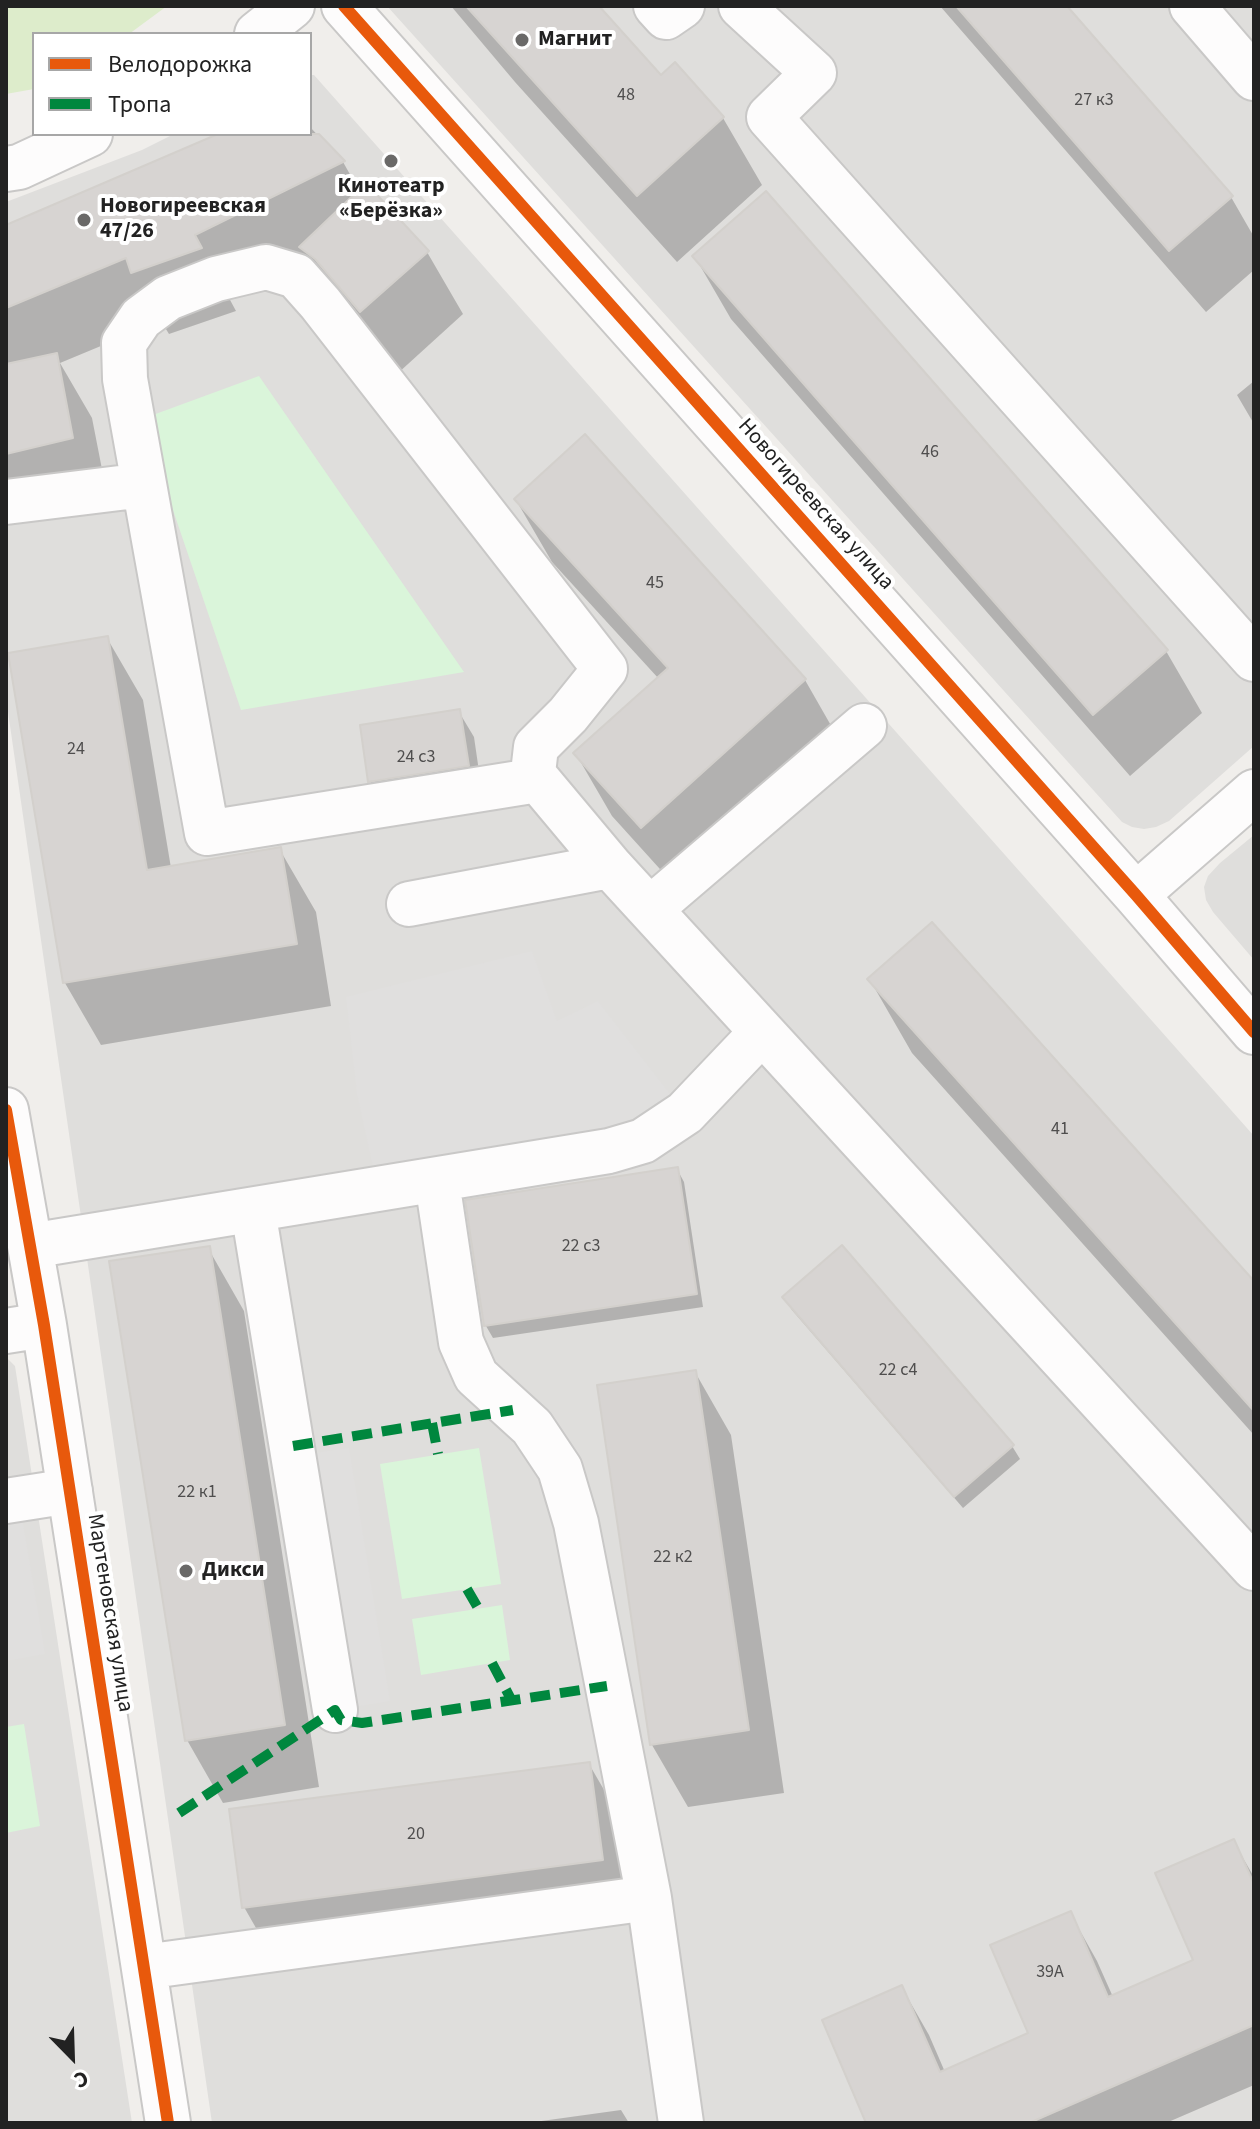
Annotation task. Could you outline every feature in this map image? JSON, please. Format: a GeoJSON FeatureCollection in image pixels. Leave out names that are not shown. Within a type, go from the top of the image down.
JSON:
{"type":"FeatureCollection","features":[{"type":"Feature","properties":{"kind":"street"},"geometry":{"type":"LineString","coordinates":[[260,32],[292,6]]}},
{"type":"Feature","properties":{"kind":"street","name":"Новогиреевская улица"},"geometry":{"type":"LineString","coordinates":[[344,6],[1136,895],[1254,1032]]}},
{"type":"Feature","properties":{"kind":"street"},"geometry":{"type":"LineString","coordinates":[[656,6],[666,17],[682,6]]}},
{"type":"Feature","properties":{"kind":"street"},"geometry":{"type":"LineString","coordinates":[[741,6],[814,73],[769,117],[1254,659]]}},
{"type":"Feature","properties":{"kind":"street"},"geometry":{"type":"LineString","coordinates":[[1192,6],[1254,78]]}},
{"type":"Feature","properties":{"kind":"street"},"geometry":{"type":"LineString","coordinates":[[6,169],[19,167],[86,136]]}},
{"type":"Feature","properties":{"kind":"street"},"geometry":{"type":"LineString","coordinates":[[538,780],[207,833],[125,379],[124,343],[141,318],[168,298],[216,279],[266,267],[296,276],[605,669],[568,715],[536,747],[533,773],[538,780],[610,866],[1254,1568]]}},
{"type":"Feature","properties":{"kind":"street"},"geometry":{"type":"LineString","coordinates":[[6,502],[144,485]]}},
{"type":"Feature","properties":{"kind":"street"},"geometry":{"type":"LineString","coordinates":[[650,909],[864,726]]}},
{"type":"Feature","properties":{"kind":"street"},"geometry":{"type":"LineString","coordinates":[[1136,895],[1254,792]]}},
{"type":"Feature","properties":{"kind":"street"},"geometry":{"type":"LineString","coordinates":[[409,904],[610,866]]}},
{"type":"Feature","properties":{"kind":"street"},"geometry":{"type":"LineString","coordinates":[[30,1246],[609,1151],[643,1141],[685,1113],[762,1032]]}},
{"type":"Feature","properties":{"kind":"street","name":"Мартеновская улица"},"geometry":{"type":"LineString","coordinates":[[6,1110],[30,1246],[25,1328],[70,1491],[168,2123]]}},
{"type":"Feature","properties":{"kind":"street"},"geometry":{"type":"LineString","coordinates":[[437,1181],[461,1342],[476,1376],[532,1427],[560,1469],[576,1523],[649,1898],[681,2123]]}},
{"type":"Feature","properties":{"kind":"street"},"geometry":{"type":"LineString","coordinates":[[253,1210],[335,1710]]}},
{"type":"Feature","properties":{"kind":"street"},"geometry":{"type":"LineString","coordinates":[[6,1501],[70,1491]]}},
{"type":"Feature","properties":{"kind":"street"},"geometry":{"type":"LineString","coordinates":[[144,1967],[649,1898]]}},
{"type":"Feature","properties":{"kind":"shaded area"},"geometry":{"type":"Polygon","coordinates":[[[387,6],[1254,6],[1254,746],[1169,821],[1144,829],[1122,822],[387,6]]]}},
{"type":"Feature","properties":{"kind":"shaded area"},"geometry":{"type":"Polygon","coordinates":[[[314,75],[1254,1136],[1254,2123],[212,2123],[6,698],[6,202],[142,150],[170,136],[312,136],[314,75]]]}},
{"type":"Feature","properties":{"kind":"shaded area"},"geometry":{"type":"Polygon","coordinates":[[[1254,835],[1254,960],[1213,912],[1206,900],[1204,887],[1208,876],[1220,863],[1254,835]]]}},
{"type":"Feature","properties":{"kind":"shaded area"},"geometry":{"type":"Polygon","coordinates":[[[532,951],[557,1021],[598,1001],[685,1113],[378,1190],[357,1094],[346,997],[532,951]]]}},
{"type":"Feature","properties":{"kind":"shaded area"},"geometry":{"type":"Polygon","coordinates":[[[6,1357],[15,1366],[132,2123],[6,2123],[6,1357]]]}},
{"type":"Feature","properties":{"kind":"shaded area"},"geometry":{"type":"Polygon","coordinates":[[[349,1448],[390,1701],[335,1710],[294,1456],[349,1448]]]}},
{"type":"Feature","properties":{"kind":"shaded area"},"geometry":{"type":"Polygon","coordinates":[[[21,1511],[45,1654],[6,1661],[6,1513],[21,1511]]]}},
{"type":"Feature","properties":{"kind":"green space"},"geometry":{"type":"Polygon","coordinates":[[[6,6],[167,6],[132,32],[32,32],[32,89],[6,94],[6,6]]]}},
{"type":"Feature","properties":{"kind":"green space"},"geometry":{"type":"Polygon","coordinates":[[[259,376],[464,672],[241,710],[142,419],[259,376]]]}},
{"type":"Feature","properties":{"kind":"green space"},"geometry":{"type":"Polygon","coordinates":[[[479,1448],[501,1584],[402,1599],[380,1464],[479,1448]]]}},
{"type":"Feature","properties":{"kind":"green space"},"geometry":{"type":"Polygon","coordinates":[[[502,1605],[510,1660],[421,1675],[412,1619],[502,1605]]]}},
{"type":"Feature","properties":{"kind":"green space"},"geometry":{"type":"Polygon","coordinates":[[[24,1724],[40,1826],[6,1833],[6,1727],[24,1724]]]}},
{"type":"Feature","properties":{"kind":"building"},"geometry":{"type":"Polygon","coordinates":[[[466,6],[599,6],[661,75],[675,62],[724,117],[637,196],[466,6]]]}},
{"type":"Feature","properties":{"kind":"building"},"geometry":{"type":"Polygon","coordinates":[[[956,6],[1067,6],[1233,196],[1169,251],[956,6]]]}},
{"type":"Feature","properties":{"kind":"building"},"geometry":{"type":"Polygon","coordinates":[[[319,134],[345,161],[195,235],[202,248],[131,273],[126,258],[6,308],[6,225],[213,136],[319,134]]]}},
{"type":"Feature","properties":{"kind":"building"},"geometry":{"type":"Polygon","coordinates":[[[366,183],[429,251],[360,312],[315,259],[299,247],[366,183]]]}},
{"type":"Feature","properties":{"kind":"building"},"geometry":{"type":"Polygon","coordinates":[[[766,191],[1168,650],[1093,715],[692,256],[766,191]]]}},
{"type":"Feature","properties":{"kind":"building"},"geometry":{"type":"Polygon","coordinates":[[[57,353],[73,438],[6,454],[6,364],[57,353]]]}},
{"type":"Feature","properties":{"kind":"building"},"geometry":{"type":"Polygon","coordinates":[[[585,434],[806,679],[641,828],[573,753],[668,668],[514,499],[585,434]]]}},
{"type":"Feature","properties":{"kind":"building"},"geometry":{"type":"Polygon","coordinates":[[[108,636],[147,870],[281,847],[297,944],[63,983],[8,653],[108,636]]]}},
{"type":"Feature","properties":{"kind":"building"},"geometry":{"type":"Polygon","coordinates":[[[460,709],[469,766],[368,782],[360,725],[460,709]]]}},
{"type":"Feature","properties":{"kind":"building"},"geometry":{"type":"Polygon","coordinates":[[[932,922],[1254,1281],[1254,1411],[867,979],[932,922]]]}},
{"type":"Feature","properties":{"kind":"building"},"geometry":{"type":"Polygon","coordinates":[[[678,1167],[697,1294],[484,1326],[465,1200],[678,1167]]]}},
{"type":"Feature","properties":{"kind":"building"},"geometry":{"type":"Polygon","coordinates":[[[842,1245],[1014,1445],[954,1497],[782,1297],[842,1245]]]}},
{"type":"Feature","properties":{"kind":"building"},"geometry":{"type":"Polygon","coordinates":[[[210,1246],[285,1725],[185,1741],[109,1261],[210,1246]]]}},
{"type":"Feature","properties":{"kind":"building"},"geometry":{"type":"Polygon","coordinates":[[[696,1370],[749,1730],[650,1745],[597,1385],[696,1370]]]}},
{"type":"Feature","properties":{"kind":"building"},"geometry":{"type":"Polygon","coordinates":[[[590,1762],[603,1860],[242,1908],[229,1809],[590,1762]]]}},
{"type":"Feature","properties":{"kind":"building"},"geometry":{"type":"Polygon","coordinates":[[[1234,1839],[1254,1884],[1254,2025],[1029,2123],[866,2123],[822,2020],[902,1985],[940,2072],[1028,2033],[990,1945],[1071,1911],[1108,1997],[1193,1960],[1155,1873],[1234,1839]]]}},
{"type":"Feature","properties":{"kind":"marked path"},"geometry":{"type":"LineString","coordinates":[[293,1446],[513,1410]]}},
{"type":"Feature","properties":{"kind":"marked path"},"geometry":{"type":"LineString","coordinates":[[432,1423],[438,1454]]}},
{"type":"Feature","properties":{"kind":"marked path"},"geometry":{"type":"LineString","coordinates":[[467,1589],[478,1608]]}},
{"type":"Feature","properties":{"kind":"marked path"},"geometry":{"type":"LineString","coordinates":[[492,1663],[512,1701]]}},
{"type":"Feature","properties":{"kind":"marked path"},"geometry":{"type":"LineString","coordinates":[[179,1813],[335,1710],[341,1720],[362,1723],[607,1686]]}},
{"type":"Feature","properties":{"kind":"cycle path"},"geometry":{"type":"LineString","coordinates":[[344,6],[1136,895],[1254,1032]]}},
{"type":"Feature","properties":{"kind":"cycle path"},"geometry":{"type":"LineString","coordinates":[[6,1110],[44,1325],[168,2123]]}},
{"type":"Feature","properties":{"kind":"place","name":"Магнит"},"geometry":{"type":"Point","coordinates":[522,40]}},
{"type":"Feature","properties":{"kind":"place","name":"Кинотеатр «Берёзка»"},"geometry":{"type":"Point","coordinates":[391,161]}},
{"type":"Feature","properties":{"kind":"place","name":"Новогиреевская 47/26"},"geometry":{"type":"Point","coordinates":[84,220]}},
{"type":"Feature","properties":{"kind":"place","name":"Дикси"},"geometry":{"type":"Point","coordinates":[186,1571]}}]}
